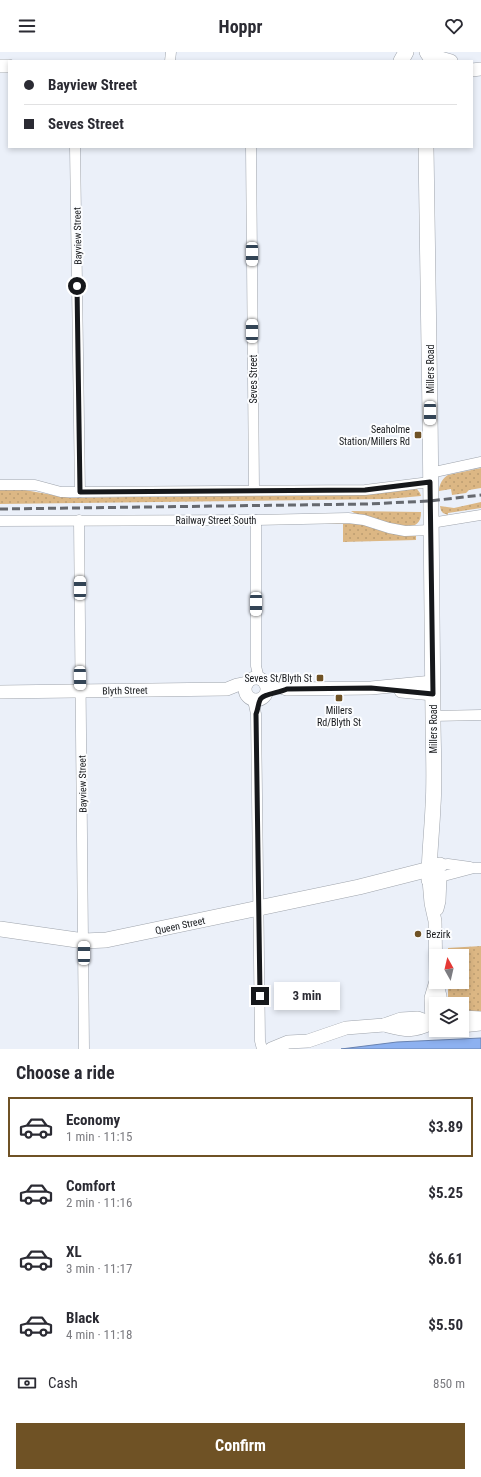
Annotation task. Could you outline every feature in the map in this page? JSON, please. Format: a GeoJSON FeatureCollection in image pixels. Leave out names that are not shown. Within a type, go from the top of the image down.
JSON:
{"type":"FeatureCollection","features":[{"type":"Feature","properties":{"kind":"main road","name":"Millers Road"},"geometry":{"type":"LineString","coordinates":[[426,148],[429,293],[434,873]]}},
{"type":"Feature","properties":{"kind":"main road","name":"Queen Street"},"geometry":{"type":"LineString","coordinates":[[0,930],[84,941],[97,941],[127,937],[359,887],[422,871],[434,873]]}},
{"type":"Feature","properties":{"kind":"street"},"geometry":{"type":"LineString","coordinates":[[430,55],[448,60]]}},
{"type":"Feature","properties":{"kind":"street","name":"Bayview Street"},"geometry":{"type":"LineString","coordinates":[[75,148],[80,492]]}},
{"type":"Feature","properties":{"kind":"street","name":"Seves Street"},"geometry":{"type":"LineString","coordinates":[[251,148],[254,490]]}},
{"type":"Feature","properties":{"kind":"street"},"geometry":{"type":"LineString","coordinates":[[0,485],[34,485],[61,492],[365,490],[430,477],[481,462]]}},
{"type":"Feature","properties":{"kind":"street","name":"Railway Street South"},"geometry":{"type":"LineString","coordinates":[[0,520],[256,520],[357,518],[396,529],[414,531],[481,515]]}},
{"type":"Feature","properties":{"kind":"street","name":"Bayview Street"},"geometry":{"type":"LineString","coordinates":[[79,520],[84,1049]]}},
{"type":"Feature","properties":{"kind":"street"},"geometry":{"type":"LineString","coordinates":[[256,520],[256,714],[260,1041],[262,1049]]}},
{"type":"Feature","properties":{"kind":"street","name":"Blyth Street"},"geometry":{"type":"LineString","coordinates":[[0,692],[227,690],[237,685],[256,687]]}},
{"type":"Feature","properties":{"kind":"street"},"geometry":{"type":"LineString","coordinates":[[256,687],[278,686],[287,689],[433,688]]}},
{"type":"Feature","properties":{"kind":"street"},"geometry":{"type":"LineString","coordinates":[[433,716],[481,714]]}},
{"type":"Feature","properties":{"kind":"street","name":"Queen Street"},"geometry":{"type":"LineString","coordinates":[[434,873],[448,864],[477,868]]}},
{"type":"Feature","properties":{"kind":"street","name":"Millers Road"},"geometry":{"type":"LineString","coordinates":[[434,873],[431,903],[435,921],[435,949]]}},
{"type":"Feature","properties":{"kind":"street"},"geometry":{"type":"LineString","coordinates":[[469,1017],[481,1018]]}},
{"type":"Feature","properties":{"kind":"street"},"geometry":{"type":"LineString","coordinates":[[469,1025],[481,1024]]}},
{"type":"Feature","properties":{"kind":"street"},"geometry":{"type":"LineString","coordinates":[[296,1049],[308,1041],[346,1028],[384,1025],[402,1030],[419,1029],[429,1025]]}},
{"type":"Feature","properties":{"kind":"street"},"geometry":{"type":"LineString","coordinates":[[271,1049],[288,1042],[308,1041]]}},
{"type":"Feature","properties":{"kind":"shaded area"},"geometry":{"type":"Polygon","coordinates":[[[481,468],[481,488],[469,490],[466,493],[452,495],[451,489],[439,491],[444,478],[448,475],[481,468]]]}},
{"type":"Feature","properties":{"kind":"shaded area"},"geometry":{"type":"Polygon","coordinates":[[[19,489],[70,498],[417,489],[421,496],[387,499],[0,504],[0,490],[19,489]]]}},
{"type":"Feature","properties":{"kind":"shaded area"},"geometry":{"type":"Polygon","coordinates":[[[481,502],[481,508],[448,513],[448,515],[442,512],[440,506],[454,508],[481,502]]]}},
{"type":"Feature","properties":{"kind":"shaded area"},"geometry":{"type":"Polygon","coordinates":[[[351,511],[421,512],[420,520],[415,525],[409,527],[392,524],[351,511]]]}},
{"type":"Feature","properties":{"kind":"shaded area"},"geometry":{"type":"Polygon","coordinates":[[[355,522],[416,536],[416,540],[343,542],[343,524],[263,524],[355,522]]]}},
{"type":"Feature","properties":{"kind":"shaded area"},"geometry":{"type":"Polygon","coordinates":[[[481,946],[481,1011],[469,1012],[469,997],[448,997],[448,989],[469,989],[469,949],[448,948],[481,946]]]}},
{"type":"Feature","properties":{"kind":"water"},"geometry":{"type":"Polygon","coordinates":[[[481,1038],[481,1049],[341,1049],[397,1042],[481,1038]]]}},
{"type":"Feature","properties":{"kind":"railway"},"geometry":{"type":"LineString","coordinates":[[0,509],[367,504],[430,501],[481,495]]}},
{"type":"Feature","properties":{"kind":"place","name":"Seaholme Station/Millers Rd"},"geometry":{"type":"Point","coordinates":[418,435]}},
{"type":"Feature","properties":{"kind":"place","name":"Seves St/Blyth St"},"geometry":{"type":"Point","coordinates":[320,678]}},
{"type":"Feature","properties":{"kind":"place","name":"Millers Rd/Blyth St"},"geometry":{"type":"Point","coordinates":[339,698]}},
{"type":"Feature","properties":{"kind":"place","name":"Bezirk"},"geometry":{"type":"Point","coordinates":[418,934]}},
{"type":"Feature","properties":{"kind":"route"},"geometry":{"type":"LineString","coordinates":[[77,286],[80,492],[365,490],[430,482],[433,694],[371,688],[287,689],[279,693],[265,695],[260,699],[256,714],[260,996]]}}]}
